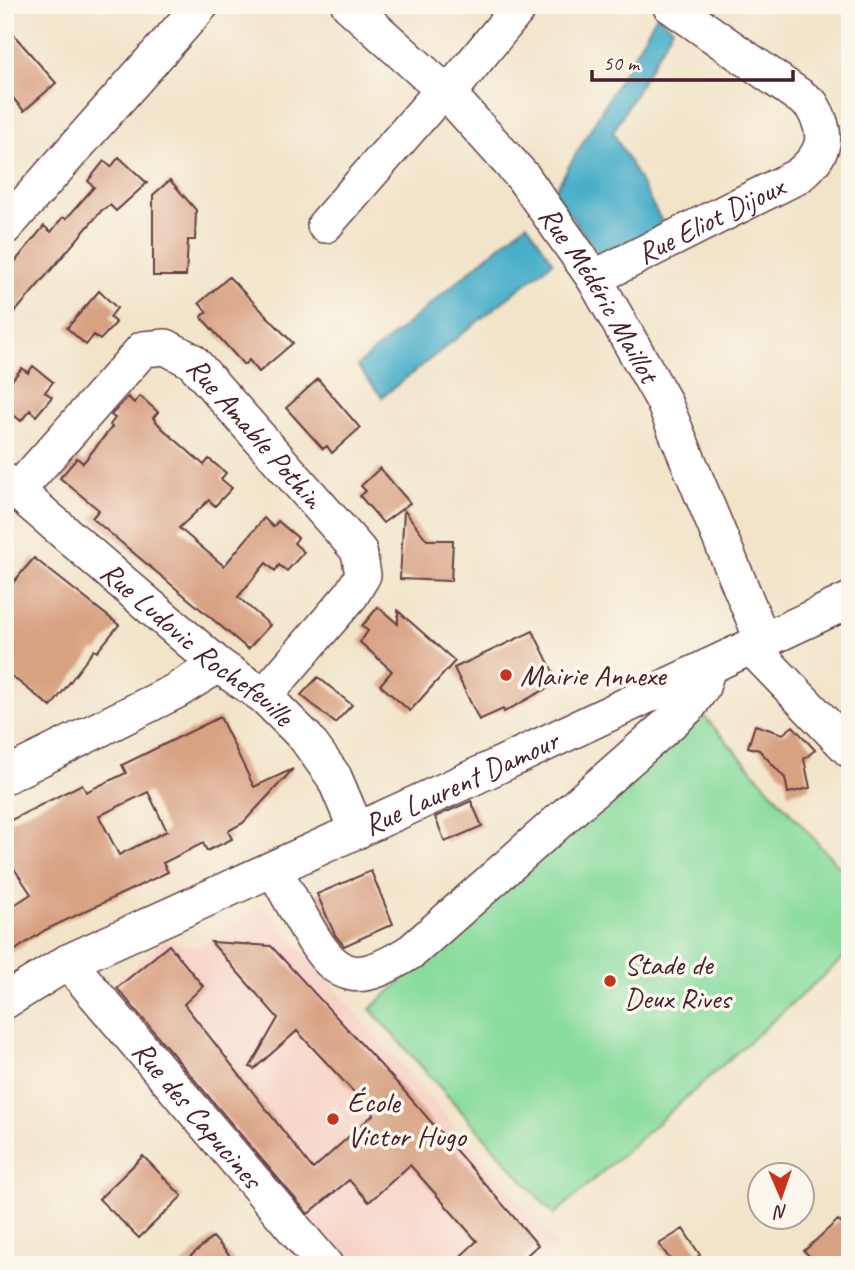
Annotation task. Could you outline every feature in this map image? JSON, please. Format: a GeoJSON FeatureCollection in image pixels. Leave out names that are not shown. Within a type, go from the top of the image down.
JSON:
{"type":"FeatureCollection","features":[{"type":"Feature","properties":{"kind":"street"},"geometry":{"type":"LineString","coordinates":[[5,228],[201,5]]}},
{"type":"Feature","properties":{"kind":"street","name":"Rue Médéric Maillot"},"geometry":{"type":"LineString","coordinates":[[349,5],[445,92],[523,177],[594,278],[663,400],[757,644]]}},
{"type":"Feature","properties":{"kind":"street"},"geometry":{"type":"LineString","coordinates":[[325,225],[521,5]]}},
{"type":"Feature","properties":{"kind":"street","name":"Rue Eliot Dijoux"},"geometry":{"type":"LineString","coordinates":[[594,278],[798,176],[835,151],[811,104],[670,5]]}},
{"type":"Feature","properties":{"kind":"street","name":"Rue Amable Pothin"},"geometry":{"type":"LineString","coordinates":[[11,486],[143,349],[166,347],[192,361],[359,551],[363,575],[351,595],[264,696]]}},
{"type":"Feature","properties":{"kind":"street","name":"Rue Ludovic Rochefeuille"},"geometry":{"type":"LineString","coordinates":[[11,486],[218,664],[264,696],[306,738],[334,777],[357,831]]}},
{"type":"Feature","properties":{"kind":"street","name":"Rue Laurent Damour"},"geometry":{"type":"LineString","coordinates":[[5,1001],[68,962],[357,831],[850,600]]}},
{"type":"Feature","properties":{"kind":"street"},"geometry":{"type":"LineString","coordinates":[[757,644],[850,750]]}},
{"type":"Feature","properties":{"kind":"street"},"geometry":{"type":"LineString","coordinates":[[5,776],[176,691],[218,664]]}},
{"type":"Feature","properties":{"kind":"street"},"geometry":{"type":"LineString","coordinates":[[274,869],[323,956],[335,968],[346,973],[360,973],[391,965],[412,951],[688,707],[702,687],[708,667]]}},
{"type":"Feature","properties":{"kind":"street","name":"Rue des Capucines"},"geometry":{"type":"LineString","coordinates":[[68,962],[325,1265]]}},
{"type":"Feature","properties":{"kind":"shaded area","name":"École Victor Hugo"},"geometry":{"type":"Polygon","coordinates":[[[263,905],[559,1247],[539,1265],[346,1265],[106,991],[164,940],[198,948],[263,905]]]}},
{"type":"Feature","properties":{"kind":"green space","name":"Stade de Deux Rives"},"geometry":{"type":"Polygon","coordinates":[[[702,714],[850,879],[850,952],[554,1215],[370,1009],[702,714]]]}},
{"type":"Feature","properties":{"kind":"water"},"geometry":{"type":"Polygon","coordinates":[[[657,15],[673,28],[613,132],[665,227],[608,257],[597,253],[554,192],[657,15]]]}},
{"type":"Feature","properties":{"kind":"water"},"geometry":{"type":"Polygon","coordinates":[[[527,223],[553,262],[382,397],[357,366],[527,223]]]}},
{"type":"Feature","properties":{"kind":"building"},"geometry":{"type":"Polygon","coordinates":[[[5,25],[56,83],[24,111],[5,89],[5,25]]]}},
{"type":"Feature","properties":{"kind":"building"},"geometry":{"type":"Polygon","coordinates":[[[119,157],[147,183],[116,211],[110,205],[102,210],[5,324],[5,274],[44,226],[51,232],[63,217],[66,219],[94,187],[88,181],[104,161],[111,167],[119,157]]]}},
{"type":"Feature","properties":{"kind":"building"},"geometry":{"type":"Polygon","coordinates":[[[170,180],[196,210],[195,240],[188,240],[186,276],[153,276],[153,195],[170,180]]]}},
{"type":"Feature","properties":{"kind":"building"},"geometry":{"type":"Polygon","coordinates":[[[229,277],[293,343],[259,372],[249,360],[244,365],[201,317],[207,312],[199,303],[229,277]]]}},
{"type":"Feature","properties":{"kind":"building"},"geometry":{"type":"Polygon","coordinates":[[[99,291],[117,308],[110,317],[116,323],[100,340],[94,335],[86,345],[67,328],[99,291]]]}},
{"type":"Feature","properties":{"kind":"building"},"geometry":{"type":"Polygon","coordinates":[[[33,366],[53,382],[45,392],[52,397],[36,416],[30,410],[21,421],[5,408],[5,388],[22,368],[28,373],[33,366]]]}},
{"type":"Feature","properties":{"kind":"building"},"geometry":{"type":"Polygon","coordinates":[[[318,379],[360,428],[332,453],[327,446],[323,449],[286,408],[318,379]]]}},
{"type":"Feature","properties":{"kind":"building"},"geometry":{"type":"Polygon","coordinates":[[[140,396],[158,412],[153,418],[162,428],[204,465],[209,459],[226,473],[221,479],[232,488],[215,506],[209,500],[179,528],[224,566],[264,518],[273,527],[278,521],[298,538],[294,543],[304,552],[287,571],[279,565],[275,571],[266,563],[238,597],[270,625],[248,649],[92,518],[99,510],[60,478],[77,458],[83,463],[112,427],[110,425],[115,418],[111,415],[128,397],[134,403],[140,396]]]}},
{"type":"Feature","properties":{"kind":"building"},"geometry":{"type":"Polygon","coordinates":[[[380,468],[410,503],[383,523],[360,496],[366,491],[361,486],[380,468]]]}},
{"type":"Feature","properties":{"kind":"building"},"geometry":{"type":"Polygon","coordinates":[[[404,510],[427,540],[453,540],[451,581],[400,579],[404,510]]]}},
{"type":"Feature","properties":{"kind":"building"},"geometry":{"type":"Polygon","coordinates":[[[34,558],[119,625],[97,652],[94,650],[51,707],[5,671],[5,592],[34,558]]]}},
{"type":"Feature","properties":{"kind":"building"},"geometry":{"type":"Polygon","coordinates":[[[378,607],[398,624],[398,611],[455,661],[410,711],[380,685],[392,671],[360,642],[368,631],[362,626],[378,607]]]}},
{"type":"Feature","properties":{"kind":"building","name":"Mairie Annexe"},"geometry":{"type":"Polygon","coordinates":[[[533,631],[558,682],[504,712],[503,709],[479,720],[454,668],[533,631]]]}},
{"type":"Feature","properties":{"kind":"building"},"geometry":{"type":"Polygon","coordinates":[[[318,677],[352,705],[335,723],[301,695],[318,677]]]}},
{"type":"Feature","properties":{"kind":"building"},"geometry":{"type":"Polygon","coordinates":[[[220,717],[254,787],[293,769],[243,823],[228,831],[232,839],[207,851],[203,843],[163,863],[168,872],[45,930],[5,957],[5,911],[31,894],[5,855],[5,823],[82,784],[86,792],[126,773],[122,765],[220,717]],[[148,792],[99,816],[119,855],[167,831],[148,792]]]}},
{"type":"Feature","properties":{"kind":"building"},"geometry":{"type":"Polygon","coordinates":[[[755,725],[783,734],[793,726],[815,750],[804,759],[810,788],[788,793],[785,778],[759,750],[748,747],[755,725]]]}},
{"type":"Feature","properties":{"kind":"building"},"geometry":{"type":"Polygon","coordinates":[[[471,801],[482,826],[445,842],[435,817],[471,801]]]}},
{"type":"Feature","properties":{"kind":"building"},"geometry":{"type":"Polygon","coordinates":[[[371,871],[393,924],[344,946],[335,935],[317,894],[371,871]]]}},
{"type":"Feature","properties":{"kind":"building"},"geometry":{"type":"Polygon","coordinates":[[[211,942],[271,946],[399,1085],[538,1245],[516,1265],[451,1265],[477,1241],[410,1165],[369,1202],[349,1180],[308,1214],[117,988],[169,945],[203,986],[184,1004],[313,1169],[374,1114],[297,1031],[254,1069],[250,1067],[278,1018],[211,942]]]}},
{"type":"Feature","properties":{"kind":"building"},"geometry":{"type":"Polygon","coordinates":[[[143,1156],[182,1196],[139,1238],[99,1199],[143,1156]]]}},
{"type":"Feature","properties":{"kind":"building"},"geometry":{"type":"Polygon","coordinates":[[[838,1220],[850,1230],[850,1265],[819,1265],[804,1251],[838,1220]]]}},
{"type":"Feature","properties":{"kind":"building"},"geometry":{"type":"Polygon","coordinates":[[[683,1229],[700,1255],[686,1265],[674,1265],[659,1244],[683,1229]]]}},
{"type":"Feature","properties":{"kind":"building"},"geometry":{"type":"Polygon","coordinates":[[[213,1237],[238,1265],[180,1265],[213,1237]]]}},
{"type":"Feature","properties":{"kind":"place","name":"Mairie Annexe"},"geometry":{"type":"Point","coordinates":[506,675]}},
{"type":"Feature","properties":{"kind":"place","name":"Stade de Deux Rives"},"geometry":{"type":"Point","coordinates":[610,981]}},
{"type":"Feature","properties":{"kind":"place","name":"École Victor Hugo"},"geometry":{"type":"Point","coordinates":[333,1119]}}]}
